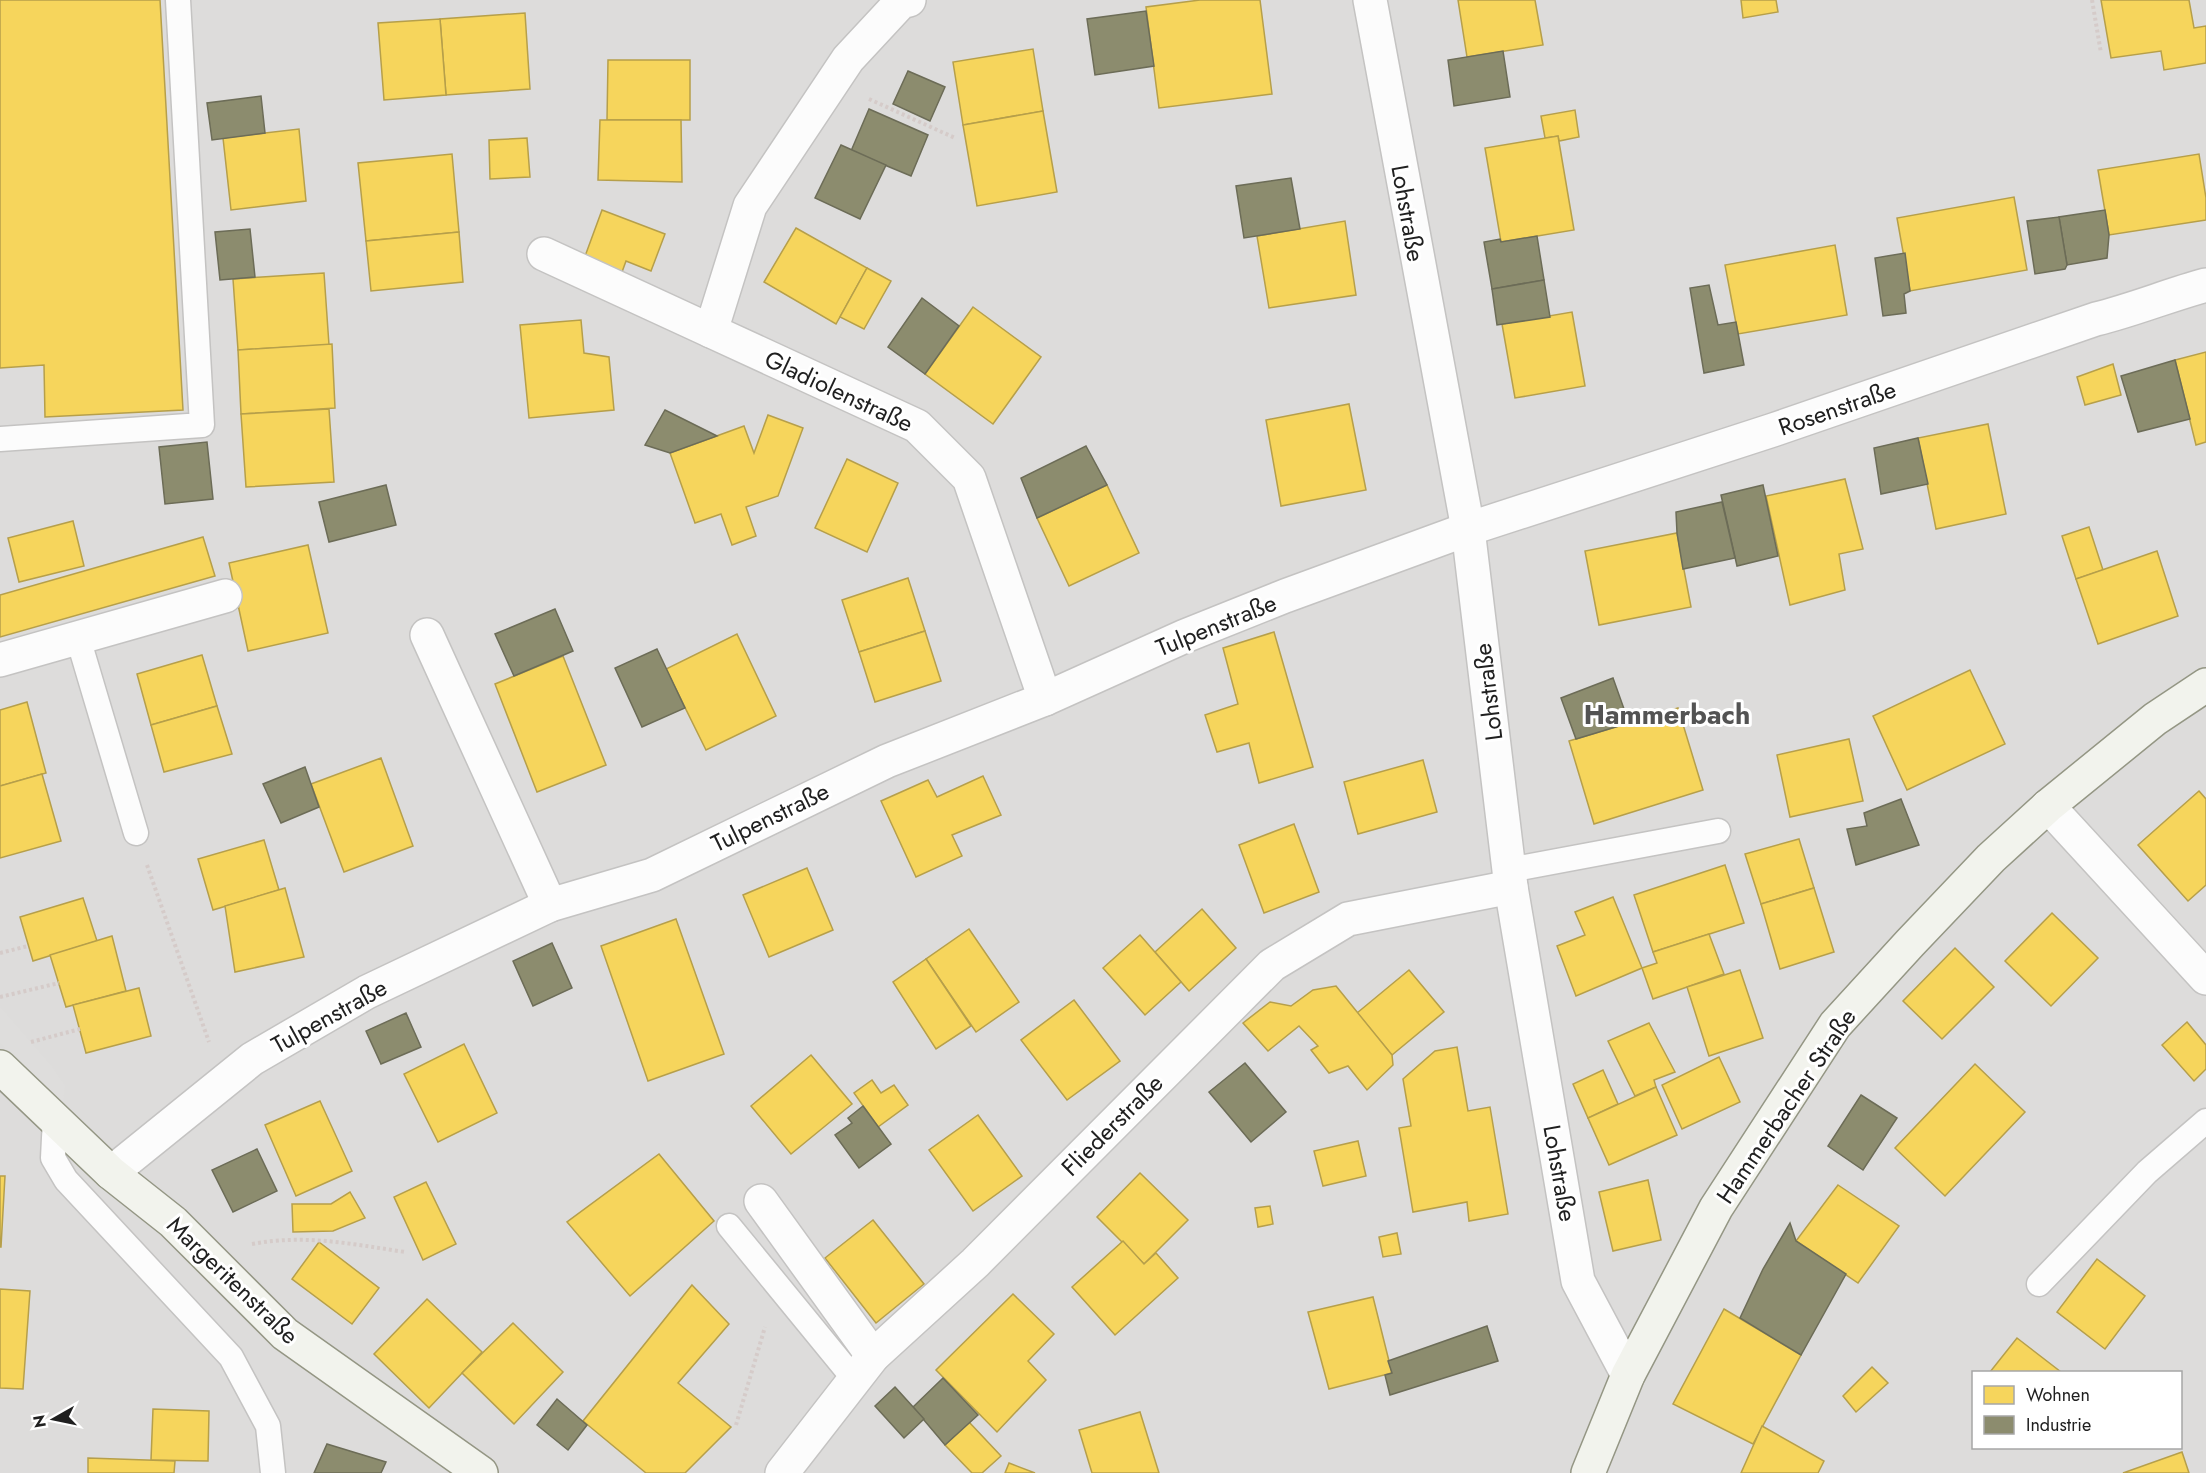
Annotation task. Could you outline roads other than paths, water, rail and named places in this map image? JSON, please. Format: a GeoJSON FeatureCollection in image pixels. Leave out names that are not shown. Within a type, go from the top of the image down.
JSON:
{"type":"FeatureCollection","features":[{"type":"Feature","properties":{"kind":"main road","name":"Hammerbacher Straße"},"geometry":{"type":"LineString","coordinates":[[1587,1473],[1629,1376],[1716,1208],[1835,1025],[1976,874],[2048,806],[2155,719],[2206,685]]}},
{"type":"Feature","properties":{"kind":"main road","name":"Margeritenstraße"},"geometry":{"type":"LineString","coordinates":[[0,1067],[111,1173],[173,1222],[285,1334],[481,1473]]}},
{"type":"Feature","properties":{"kind":"street","name":"Lohstraße"},"geometry":{"type":"LineString","coordinates":[[1370,0],[1468,529],[1510,879],[1578,1281],[1629,1376]]}},
{"type":"Feature","properties":{"kind":"street"},"geometry":{"type":"LineString","coordinates":[[711,331],[750,206],[848,59],[903,1]]}},
{"type":"Feature","properties":{"kind":"street","name":"Gladiolenstraße"},"geometry":{"type":"LineString","coordinates":[[544,254],[917,426],[969,478],[1045,699]]}},
{"type":"Feature","properties":{"kind":"street","name":"Rosenstraße"},"geometry":{"type":"LineString","coordinates":[[1468,529],[1773,430],[2096,319],[2127,311],[2152,300],[2206,285]]}},
{"type":"Feature","properties":{"kind":"street","name":"Tulpenstraße"},"geometry":{"type":"LineString","coordinates":[[111,1173],[252,1059],[367,992],[550,905],[652,875],[887,760],[1045,699],[1185,636],[1285,596],[1468,529]]}},
{"type":"Feature","properties":{"kind":"street"},"geometry":{"type":"LineString","coordinates":[[0,660],[225,596]]}},
{"type":"Feature","properties":{"kind":"street"},"geometry":{"type":"LineString","coordinates":[[427,635],[550,905]]}},
{"type":"Feature","properties":{"kind":"street"},"geometry":{"type":"LineString","coordinates":[[2048,806],[2206,978]]}},
{"type":"Feature","properties":{"kind":"street","name":"Fliederstraße"},"geometry":{"type":"LineString","coordinates":[[782,1473],[864,1368],[975,1263],[1272,965],[1348,919],[1510,879]]}},
{"type":"Feature","properties":{"kind":"street"},"geometry":{"type":"LineString","coordinates":[[761,1201],[864,1368]]}},
{"type":"Feature","properties":{"kind":"lane"},"geometry":{"type":"LineString","coordinates":[[0,439],[202,425],[178,0]]}},
{"type":"Feature","properties":{"kind":"lane"},"geometry":{"type":"LineString","coordinates":[[78,638],[136,833]]}},
{"type":"Feature","properties":{"kind":"lane"},"geometry":{"type":"LineString","coordinates":[[1510,879],[1718,831]]}},
{"type":"Feature","properties":{"kind":"lane"},"geometry":{"type":"LineString","coordinates":[[55,1118],[53,1158],[66,1180],[231,1357],[268,1426],[273,1473]]}},
{"type":"Feature","properties":{"kind":"lane"},"geometry":{"type":"LineString","coordinates":[[2039,1284],[2147,1172],[2206,1121]]}},
{"type":"Feature","properties":{"kind":"lane"},"geometry":{"type":"LineString","coordinates":[[729,1226],[778,1286],[864,1368]]}},
{"type":"Feature","properties":{"kind":"district","name":"Hammerbach"},"geometry":{"type":"Point","coordinates":[1667,714]}}]}
